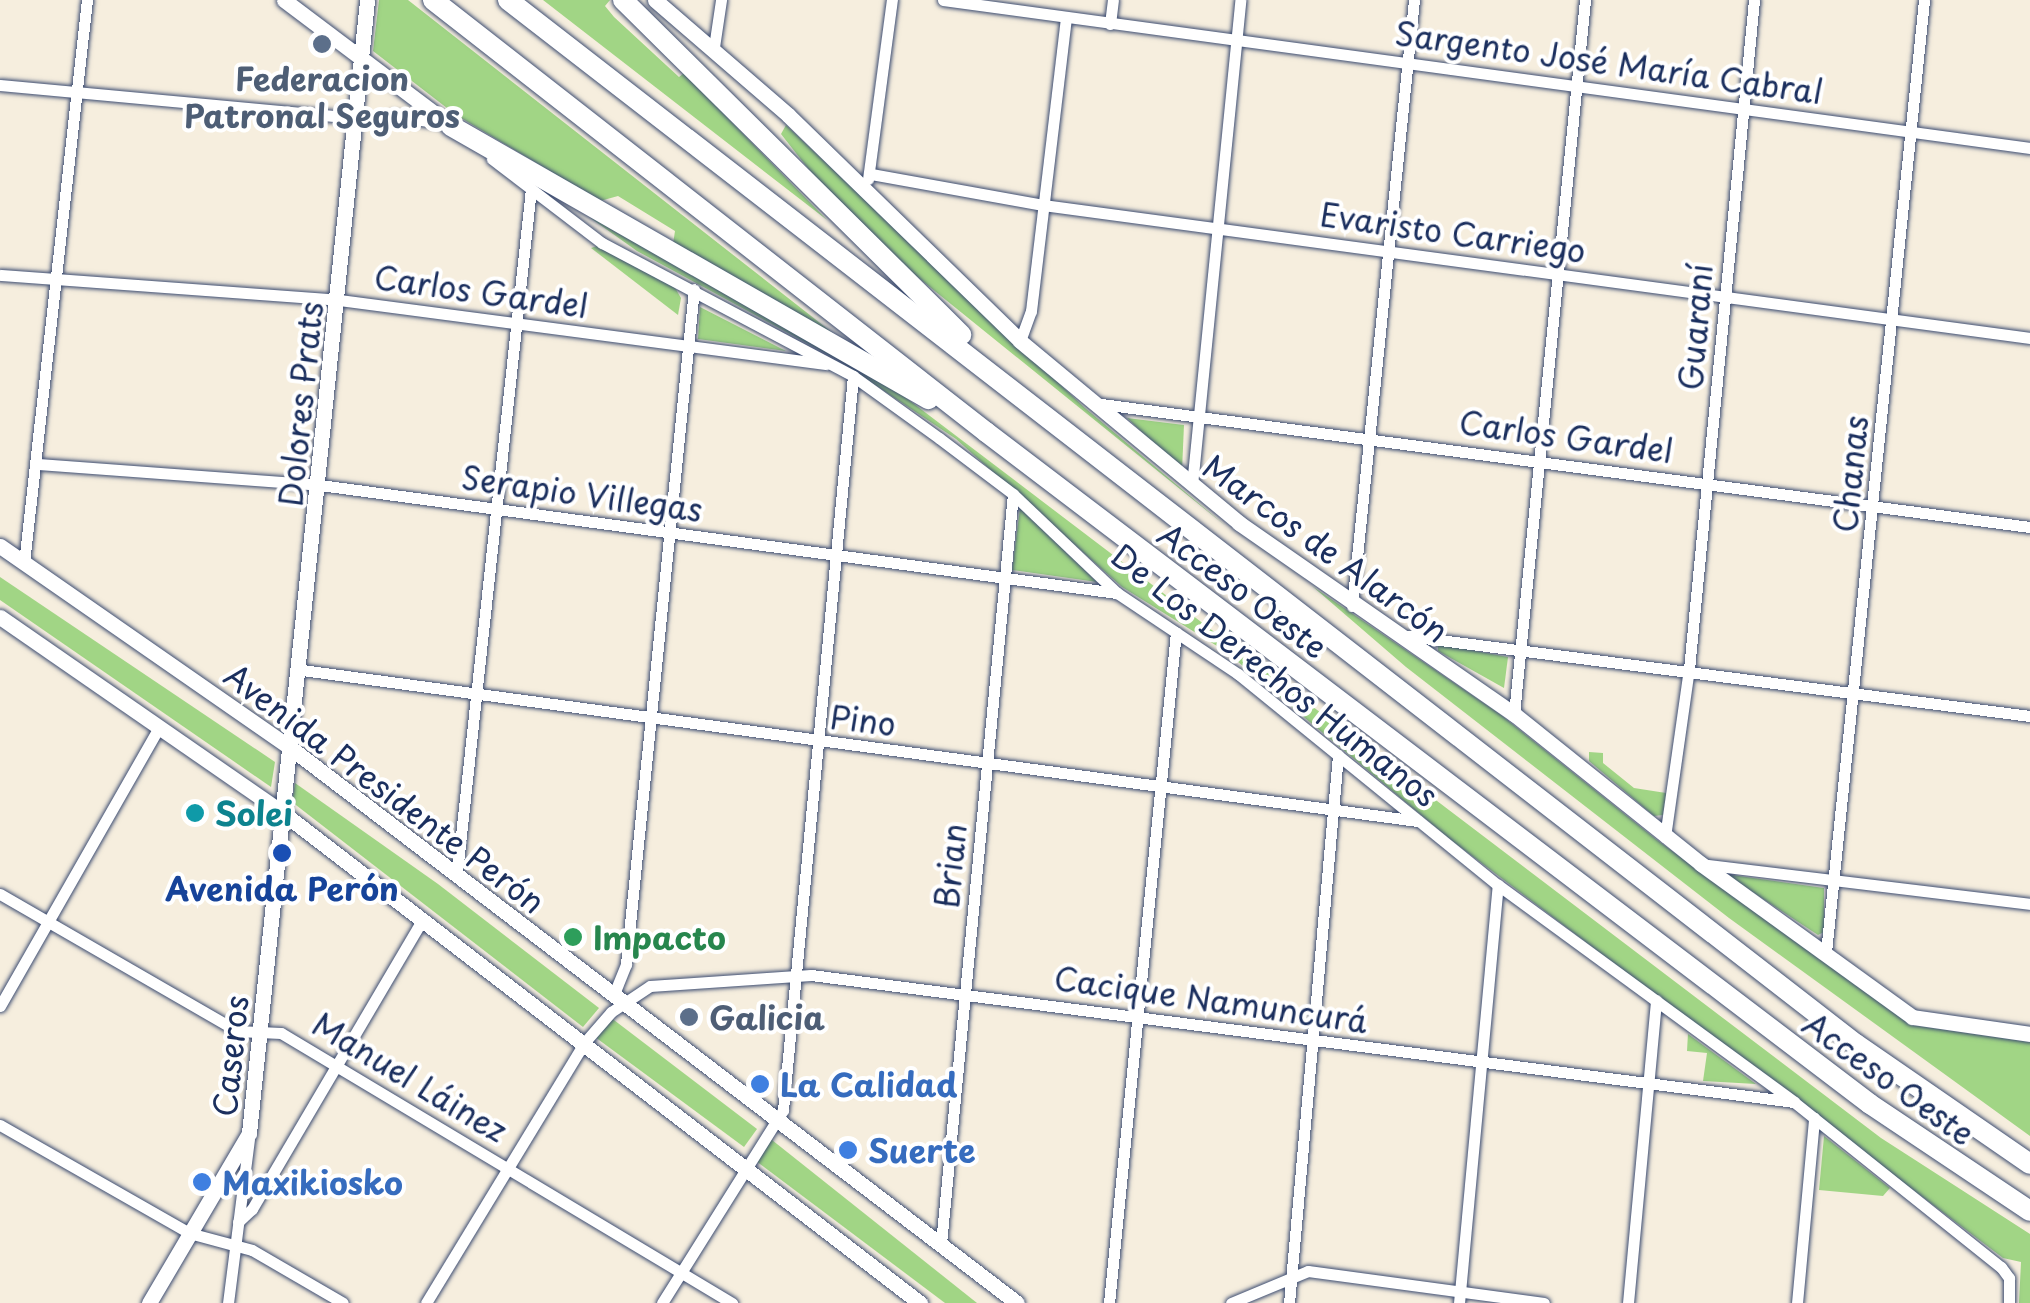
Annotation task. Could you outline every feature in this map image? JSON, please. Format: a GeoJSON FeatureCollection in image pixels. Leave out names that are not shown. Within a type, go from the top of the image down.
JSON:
{"type":"FeatureCollection","features":[{"type":"Feature","properties":{"kind":"highway","name":"Acceso Oeste"},"geometry":{"type":"LineString","coordinates":[[433,0],[986,432],[1870,1104],[2030,1211]]}},
{"type":"Feature","properties":{"kind":"highway","name":"Acceso Oeste"},"geometry":{"type":"LineString","coordinates":[[508,0],[1856,1044],[2030,1164]]}},
{"type":"Feature","properties":{"kind":"highway"},"geometry":{"type":"LineString","coordinates":[[623,0],[1015,390]]}},
{"type":"Feature","properties":{"kind":"highway"},"geometry":{"type":"LineString","coordinates":[[448,124],[986,432]]}},
{"type":"Feature","properties":{"kind":"street"},"geometry":{"type":"LineString","coordinates":[[24,563],[87,0]]}},
{"type":"Feature","properties":{"kind":"street","name":"De Los Derechos Humanos"},"geometry":{"type":"LineString","coordinates":[[284,0],[602,243],[694,288],[852,376],[1014,494],[1117,593],[1176,632],[1498,884],[1794,1102],[2000,1267],[2010,1288],[2010,1303]]}},
{"type":"Feature","properties":{"kind":"street","name":"Marcos de Alarcón"},"geometry":{"type":"LineString","coordinates":[[654,0],[714,47],[866,180],[1020,340],[1192,485],[1352,606],[1514,714],[1664,837],[1920,1021],[2030,1034]]}},
{"type":"Feature","properties":{"kind":"street"},"geometry":{"type":"LineString","coordinates":[[714,47],[720,0]]}},
{"type":"Feature","properties":{"kind":"street"},"geometry":{"type":"LineString","coordinates":[[866,180],[892,0]]}},
{"type":"Feature","properties":{"kind":"street","name":"Sargento José María Cabral"},"geometry":{"type":"LineString","coordinates":[[943,0],[1018,5],[1066,19],[2030,148]]}},
{"type":"Feature","properties":{"kind":"street"},"geometry":{"type":"LineString","coordinates":[[1110,24],[1113,0]]}},
{"type":"Feature","properties":{"kind":"street"},"geometry":{"type":"LineString","coordinates":[[1192,485],[1240,0]]}},
{"type":"Feature","properties":{"kind":"street"},"geometry":{"type":"LineString","coordinates":[[1352,606],[1414,0]]}},
{"type":"Feature","properties":{"kind":"street"},"geometry":{"type":"LineString","coordinates":[[1514,714],[1585,0]]}},
{"type":"Feature","properties":{"kind":"street","name":"Guaraní"},"geometry":{"type":"LineString","coordinates":[[1664,837],[1689,669],[1754,0]]}},
{"type":"Feature","properties":{"kind":"street","name":"Chanas"},"geometry":{"type":"LineString","coordinates":[[1826,952],[1838,881],[1858,692],[1924,0]]}},
{"type":"Feature","properties":{"kind":"street","name":"Dolores Prats"},"geometry":{"type":"LineString","coordinates":[[282,813],[302,670],[367,7]]}},
{"type":"Feature","properties":{"kind":"street"},"geometry":{"type":"LineString","coordinates":[[1020,340],[1031,311],[1066,19]]}},
{"type":"Feature","properties":{"kind":"street"},"geometry":{"type":"LineString","coordinates":[[0,86],[355,118]]}},
{"type":"Feature","properties":{"kind":"street"},"geometry":{"type":"LineString","coordinates":[[392,116],[448,124]]}},
{"type":"Feature","properties":{"kind":"street","name":"Evaristo Carriego"},"geometry":{"type":"LineString","coordinates":[[866,180],[2030,338]]}},
{"type":"Feature","properties":{"kind":"street"},"geometry":{"type":"LineString","coordinates":[[457,872],[480,697],[530,189]]}},
{"type":"Feature","properties":{"kind":"street","name":"Carlos Gardel"},"geometry":{"type":"LineString","coordinates":[[0,275],[339,300],[833,365]]}},
{"type":"Feature","properties":{"kind":"street"},"geometry":{"type":"LineString","coordinates":[[426,1303],[584,1043],[620,998],[694,288]]}},
{"type":"Feature","properties":{"kind":"street"},"geometry":{"type":"LineString","coordinates":[[662,1303],[744,1165],[778,1118],[796,974],[852,376]]}},
{"type":"Feature","properties":{"kind":"street","name":"Carlos Gardel"},"geometry":{"type":"LineString","coordinates":[[1094,402],[2030,528]]}},
{"type":"Feature","properties":{"kind":"street","name":"Serapio Villegas"},"geometry":{"type":"LineString","coordinates":[[37,464],[320,485],[1117,593]]}},
{"type":"Feature","properties":{"kind":"street","name":"Brian"},"geometry":{"type":"LineString","coordinates":[[941,1244],[1014,494]]}},
{"type":"Feature","properties":{"kind":"street","name":"Avenida Presidente Perón"},"geometry":{"type":"LineString","coordinates":[[0,546],[292,749],[1016,1303]]}},
{"type":"Feature","properties":{"kind":"street"},"geometry":{"type":"LineString","coordinates":[[0,617],[282,813],[744,1165],[902,1298],[920,1303]]}},
{"type":"Feature","properties":{"kind":"street"},"geometry":{"type":"LineString","coordinates":[[1109,1303],[1176,632]]}},
{"type":"Feature","properties":{"kind":"street"},"geometry":{"type":"LineString","coordinates":[[1397,636],[1521,647],[2030,716]]}},
{"type":"Feature","properties":{"kind":"street","name":"Pino"},"geometry":{"type":"LineString","coordinates":[[302,670],[650,721],[1418,821]]}},
{"type":"Feature","properties":{"kind":"street"},"geometry":{"type":"LineString","coordinates":[[0,1006],[159,727]]}},
{"type":"Feature","properties":{"kind":"street"},"geometry":{"type":"LineString","coordinates":[[1289,1303],[1338,755]]}},
{"type":"Feature","properties":{"kind":"street","name":"Caseros"},"geometry":{"type":"LineString","coordinates":[[228,1303],[250,1133],[282,813]]}},
{"type":"Feature","properties":{"kind":"street"},"geometry":{"type":"LineString","coordinates":[[1701,864],[2030,904]]}},
{"type":"Feature","properties":{"kind":"street"},"geometry":{"type":"LineString","coordinates":[[1459,1297],[1498,884]]}},
{"type":"Feature","properties":{"kind":"street","name":"Manuel Láinez"},"geometry":{"type":"LineString","coordinates":[[0,894],[237,1030],[282,1033],[732,1303]]}},
{"type":"Feature","properties":{"kind":"street"},"geometry":{"type":"LineString","coordinates":[[238,1222],[252,1209],[423,919]]}},
{"type":"Feature","properties":{"kind":"street","name":"Cacique Namuncurá"},"geometry":{"type":"LineString","coordinates":[[620,998],[650,986],[796,974],[965,993],[1651,1088],[1794,1102]]}},
{"type":"Feature","properties":{"kind":"street"},"geometry":{"type":"LineString","coordinates":[[1628,1303],[1651,1088],[1656,1000]]}},
{"type":"Feature","properties":{"kind":"street"},"geometry":{"type":"LineString","coordinates":[[1797,1303],[1814,1118]]}},
{"type":"Feature","properties":{"kind":"street"},"geometry":{"type":"LineString","coordinates":[[0,1124],[189,1234],[234,1245],[342,1303]]}},
{"type":"Feature","properties":{"kind":"street"},"geometry":{"type":"LineString","coordinates":[[148,1303],[250,1133]]}},
{"type":"Feature","properties":{"kind":"street"},"geometry":{"type":"LineString","coordinates":[[1231,1303],[1292,1274],[1459,1297],[1544,1303]]}},
{"type":"Feature","properties":{"kind":"green space"},"geometry":{"type":"Polygon","coordinates":[[[379,0],[408,0],[843,341],[673,244],[675,231],[618,196],[600,201],[456,115],[373,51],[379,0]]]}},
{"type":"Feature","properties":{"kind":"green space"},"geometry":{"type":"Polygon","coordinates":[[[543,0],[610,0],[605,6],[614,17],[679,77],[684,73],[827,220],[543,0]]]}},
{"type":"Feature","properties":{"kind":"green space"},"geometry":{"type":"Polygon","coordinates":[[[786,125],[1085,408],[1227,527],[889,254],[836,204],[781,134],[786,125]]]}},
{"type":"Feature","properties":{"kind":"green space"},"geometry":{"type":"Polygon","coordinates":[[[589,217],[665,253],[897,391],[1881,1138],[2030,1234],[2030,1303],[2019,1303],[2021,1262],[2003,1258],[1451,840],[1225,651],[1122,587],[956,439],[838,360],[637,251],[589,217]]]}},
{"type":"Feature","properties":{"kind":"green space"},"geometry":{"type":"Polygon","coordinates":[[[600,245],[674,286],[681,298],[678,315],[591,248],[600,245]]]}},
{"type":"Feature","properties":{"kind":"green space"},"geometry":{"type":"Polygon","coordinates":[[[700,307],[786,351],[698,339],[700,307]]]}},
{"type":"Feature","properties":{"kind":"green space"},"geometry":{"type":"Polygon","coordinates":[[[1127,418],[1184,425],[1182,470],[1127,418]]]}},
{"type":"Feature","properties":{"kind":"green space"},"geometry":{"type":"Polygon","coordinates":[[[1020,508],[1097,582],[1012,570],[1020,508]]]}},
{"type":"Feature","properties":{"kind":"green space"},"geometry":{"type":"Polygon","coordinates":[[[0,577],[275,762],[271,787],[0,600],[0,577]]]}},
{"type":"Feature","properties":{"kind":"green space"},"geometry":{"type":"Polygon","coordinates":[[[1312,586],[1501,715],[1657,840],[1911,1025],[2030,1042],[2030,1136],[1729,918],[1406,667],[1312,586]]]}},
{"type":"Feature","properties":{"kind":"green space"},"geometry":{"type":"Polygon","coordinates":[[[1438,644],[1508,657],[1504,688],[1438,651],[1438,644]]]}},
{"type":"Feature","properties":{"kind":"green space"},"geometry":{"type":"Polygon","coordinates":[[[1589,752],[1603,753],[1603,763],[1634,788],[1666,793],[1663,815],[1654,816],[1589,761],[1589,752]]]}},
{"type":"Feature","properties":{"kind":"green space"},"geometry":{"type":"Polygon","coordinates":[[[295,783],[438,884],[599,1008],[583,1027],[292,802],[295,783]]]}},
{"type":"Feature","properties":{"kind":"green space"},"geometry":{"type":"Polygon","coordinates":[[[1725,874],[1824,888],[1824,932],[1818,935],[1725,874]]]}},
{"type":"Feature","properties":{"kind":"green space"},"geometry":{"type":"Polygon","coordinates":[[[610,1017],[757,1129],[744,1147],[595,1037],[610,1017]]]}},
{"type":"Feature","properties":{"kind":"green space"},"geometry":{"type":"Polygon","coordinates":[[[1688,1033],[1756,1084],[1703,1081],[1707,1053],[1687,1051],[1688,1033]]]}},
{"type":"Feature","properties":{"kind":"green space"},"geometry":{"type":"Polygon","coordinates":[[[1824,1136],[1890,1188],[1883,1196],[1819,1190],[1824,1136]]]}},
{"type":"Feature","properties":{"kind":"green space"},"geometry":{"type":"Polygon","coordinates":[[[768,1139],[977,1303],[945,1303],[756,1161],[768,1139]]]}},
{"type":"Feature","properties":{"kind":"place","name":"Federacion Patronal Seguros"},"geometry":{"type":"Point","coordinates":[322,44]}},
{"type":"Feature","properties":{"kind":"place","name":"Solei"},"geometry":{"type":"Point","coordinates":[195,813]}},
{"type":"Feature","properties":{"kind":"place","name":"Avenida Perón"},"geometry":{"type":"Point","coordinates":[282,853]}},
{"type":"Feature","properties":{"kind":"place","name":"Impacto"},"geometry":{"type":"Point","coordinates":[573,937]}},
{"type":"Feature","properties":{"kind":"place","name":"Galicia"},"geometry":{"type":"Point","coordinates":[689,1017]}},
{"type":"Feature","properties":{"kind":"place","name":"La Calidad"},"geometry":{"type":"Point","coordinates":[760,1084]}},
{"type":"Feature","properties":{"kind":"place","name":"Suerte"},"geometry":{"type":"Point","coordinates":[848,1150]}},
{"type":"Feature","properties":{"kind":"place","name":"Maxikiosko"},"geometry":{"type":"Point","coordinates":[202,1182]}}]}
